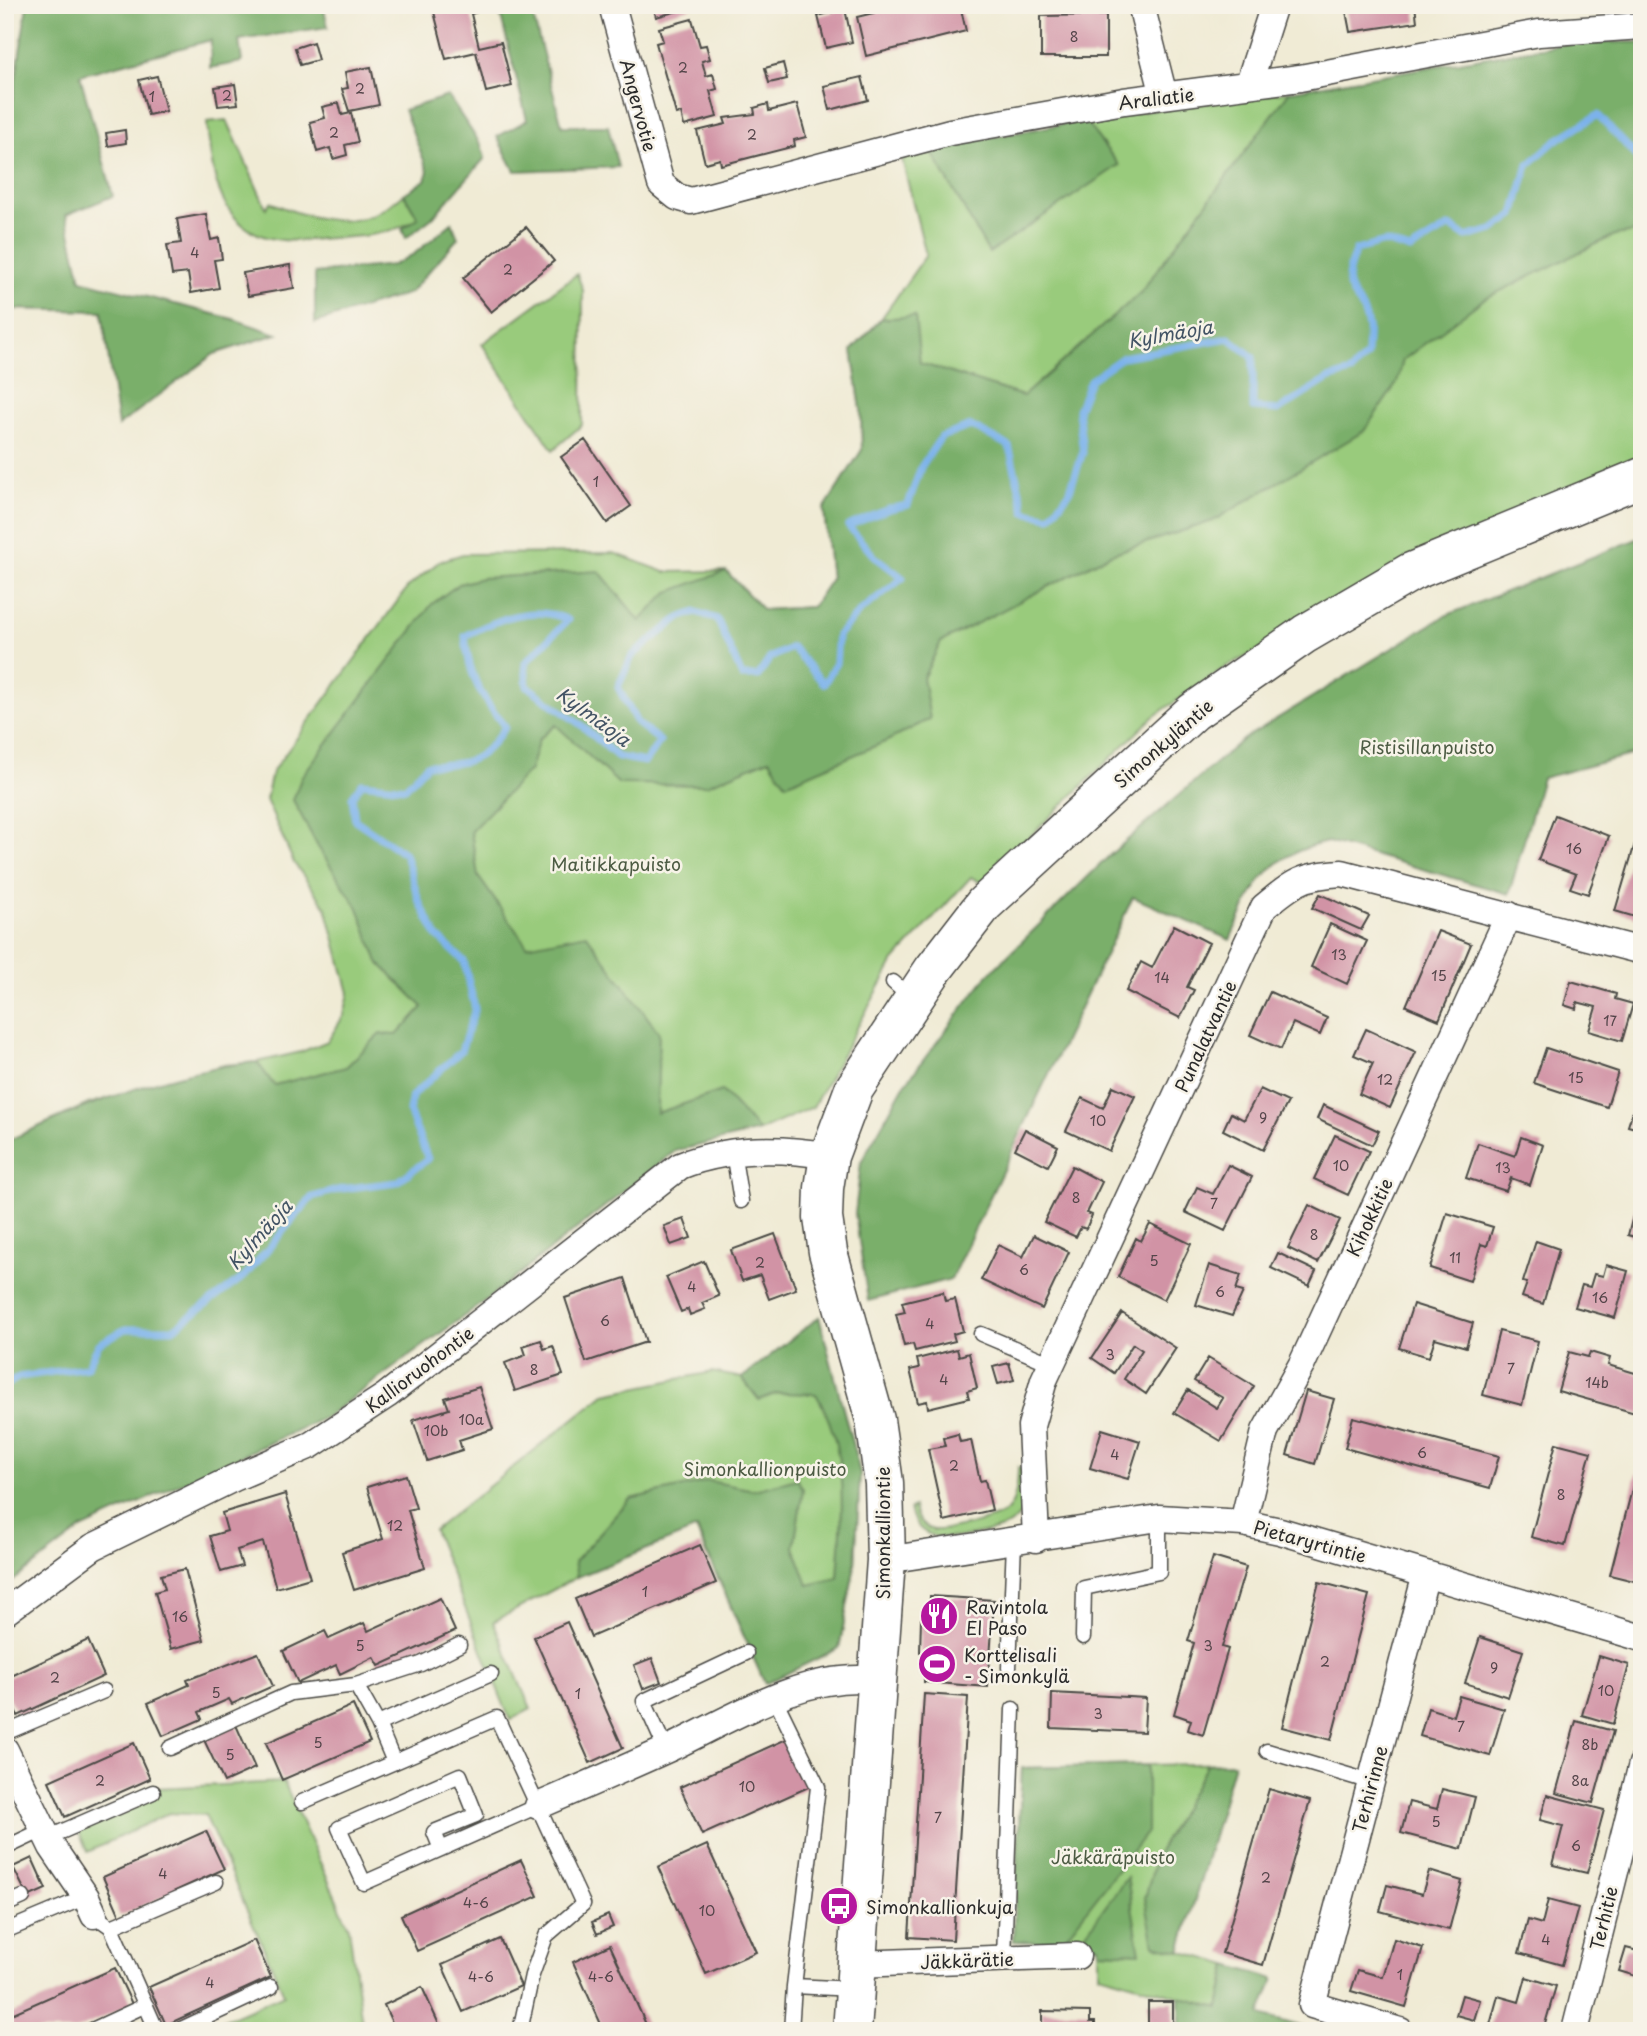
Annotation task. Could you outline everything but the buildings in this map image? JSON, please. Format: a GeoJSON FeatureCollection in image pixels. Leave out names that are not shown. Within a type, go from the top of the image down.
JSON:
{"type":"FeatureCollection","features":[{"type":"Feature","properties":{"kind":"main road","name":"Simonkyläntie"},"geometry":{"type":"LineString","coordinates":[[854,1089],[903,991],[984,904],[1194,712],[1305,634],[1412,572],[1642,477]]}},
{"type":"Feature","properties":{"kind":"main road","name":"Simonkalliontie"},"geometry":{"type":"LineString","coordinates":[[852,2031],[875,1680],[886,1560],[883,1455],[828,1252],[823,1219],[829,1156],[854,1089]]}},
{"type":"Feature","properties":{"kind":"street","name":"Angervotie"},"geometry":{"type":"LineString","coordinates":[[612,5],[661,184],[677,197]]}},
{"type":"Feature","properties":{"kind":"street"},"geometry":{"type":"LineString","coordinates":[[1141,5],[1164,96]]}},
{"type":"Feature","properties":{"kind":"street"},"geometry":{"type":"LineString","coordinates":[[1249,83],[1274,5]]}},
{"type":"Feature","properties":{"kind":"street","name":"Araliatie"},"geometry":{"type":"LineString","coordinates":[[677,197],[691,201],[950,132],[1164,96],[1300,78],[1539,33],[1642,26]]}},
{"type":"Feature","properties":{"kind":"street","name":"Punalatvantie"},"geometry":{"type":"LineString","coordinates":[[1025,1540],[1024,1452],[1034,1405],[1265,907],[1293,883],[1311,874],[1342,873],[1642,951]]}},
{"type":"Feature","properties":{"kind":"street","name":"Kihokkitie"},"geometry":{"type":"LineString","coordinates":[[1243,1523],[1265,1432],[1311,1344],[1509,915]]}},
{"type":"Feature","properties":{"kind":"street","name":"Kallioruohontie"},"geometry":{"type":"LineString","coordinates":[[5,1612],[93,1547],[234,1478],[311,1445],[349,1421],[387,1395],[680,1166],[706,1156],[733,1152],[792,1150],[829,1156]]}},
{"type":"Feature","properties":{"kind":"street","name":"Pietaryrtintie"},"geometry":{"type":"LineString","coordinates":[[886,1560],[1159,1518],[1243,1523],[1280,1531],[1642,1638]]}},
{"type":"Feature","properties":{"kind":"street","name":"Terhirinne"},"geometry":{"type":"LineString","coordinates":[[1400,2031],[1312,2005],[1426,1574]]}},
{"type":"Feature","properties":{"kind":"street"},"geometry":{"type":"LineString","coordinates":[[538,1806],[775,1699],[822,1682],[850,1677],[875,1680]]}},
{"type":"Feature","properties":{"kind":"street"},"geometry":{"type":"LineString","coordinates":[[5,1750],[12,1782],[97,1913]]}},
{"type":"Feature","properties":{"kind":"street","name":"Terhitie"},"geometry":{"type":"LineString","coordinates":[[1575,2031],[1642,1764]]}},
{"type":"Feature","properties":{"kind":"street","name":"Jäkkärätie"},"geometry":{"type":"LineString","coordinates":[[855,1977],[1004,1958],[1077,1956]]}},
{"type":"Feature","properties":{"kind":"lane"},"geometry":{"type":"LineString","coordinates":[[733,1152],[741,1201]]}},
{"type":"Feature","properties":{"kind":"lane"},"geometry":{"type":"LineString","coordinates":[[981,1334],[1052,1364]]}},
{"type":"Feature","properties":{"kind":"lane"},"geometry":{"type":"LineString","coordinates":[[1083,1637],[1084,1588],[1160,1572],[1159,1518]]}},
{"type":"Feature","properties":{"kind":"lane"},"geometry":{"type":"LineString","coordinates":[[1009,1668],[1025,1540]]}},
{"type":"Feature","properties":{"kind":"lane"},"geometry":{"type":"LineString","coordinates":[[170,1748],[291,1693],[355,1685],[421,1664],[459,1645]]}},
{"type":"Feature","properties":{"kind":"lane"},"geometry":{"type":"LineString","coordinates":[[666,1750],[644,1701],[746,1653]]}},
{"type":"Feature","properties":{"kind":"lane"},"geometry":{"type":"LineString","coordinates":[[378,1724],[491,1674]]}},
{"type":"Feature","properties":{"kind":"lane"},"geometry":{"type":"LineString","coordinates":[[355,1685],[378,1724],[394,1762]]}},
{"type":"Feature","properties":{"kind":"lane"},"geometry":{"type":"LineString","coordinates":[[5,1733],[104,1691]]}},
{"type":"Feature","properties":{"kind":"lane"},"geometry":{"type":"LineString","coordinates":[[775,1699],[818,1787],[794,1986],[792,2031]]}},
{"type":"Feature","properties":{"kind":"lane"},"geometry":{"type":"LineString","coordinates":[[1004,1958],[1013,1709]]}},
{"type":"Feature","properties":{"kind":"lane"},"geometry":{"type":"LineString","coordinates":[[302,1802],[497,1717],[583,1904],[547,1936],[532,1975],[520,2031]]}},
{"type":"Feature","properties":{"kind":"lane"},"geometry":{"type":"LineString","coordinates":[[1267,1751],[1371,1782]]}},
{"type":"Feature","properties":{"kind":"lane"},"geometry":{"type":"LineString","coordinates":[[441,1849],[434,1832],[476,1815],[460,1775],[339,1828],[364,1883],[441,1849],[538,1806]]}},
{"type":"Feature","properties":{"kind":"lane"},"geometry":{"type":"LineString","coordinates":[[5,1848],[153,1792]]}},
{"type":"Feature","properties":{"kind":"lane"},"geometry":{"type":"LineString","coordinates":[[5,1931],[97,1913],[216,1882]]}},
{"type":"Feature","properties":{"kind":"lane"},"geometry":{"type":"LineString","coordinates":[[5,1905],[23,1897]]}},
{"type":"Feature","properties":{"kind":"lane"},"geometry":{"type":"LineString","coordinates":[[97,1913],[158,2031]]}},
{"type":"Feature","properties":{"kind":"lane"},"geometry":{"type":"LineString","coordinates":[[794,1986],[855,1977]]}},
{"type":"Feature","properties":{"kind":"lane"},"geometry":{"type":"LineString","coordinates":[[177,2031],[271,1987]]}},
{"type":"Feature","properties":{"kind":"lane"},"geometry":{"type":"LineString","coordinates":[[90,2031],[146,2005]]}},
{"type":"Feature","properties":{"kind":"green space"},"geometry":{"type":"Polygon","coordinates":[[[27,5],[323,5],[328,27],[239,40],[242,62],[210,68],[211,40],[80,75],[113,196],[66,215],[81,280],[233,319],[277,334],[214,354],[118,426],[102,311],[5,309],[5,152],[27,5]]]}},
{"type":"Feature","properties":{"kind":"green space"},"geometry":{"type":"Polygon","coordinates":[[[498,5],[530,5],[562,126],[608,126],[618,167],[515,171],[497,137],[527,120],[498,5]]]}},
{"type":"Feature","properties":{"kind":"green space","name":"Maitikkapuisto"},"geometry":{"type":"Polygon","coordinates":[[[1642,42],[1642,459],[1227,666],[1153,717],[982,883],[971,877],[894,961],[813,1107],[759,1131],[675,1151],[490,1297],[326,1417],[83,1528],[5,1587],[5,1142],[88,1104],[223,1065],[257,1062],[301,1052],[328,1041],[344,1015],[349,993],[326,907],[294,863],[266,800],[272,772],[408,587],[440,561],[463,554],[614,553],[665,572],[726,571],[763,610],[812,607],[831,579],[824,509],[862,450],[861,409],[852,350],[881,319],[926,255],[902,159],[930,149],[1119,165],[1084,120],[1290,91],[1570,43],[1642,42]]]}},
{"type":"Feature","properties":{"kind":"green space","name":"Maitikkapuisto"},"geometry":{"type":"Polygon","coordinates":[[[1642,42],[1642,231],[1615,235],[1484,299],[1403,360],[1397,383],[1364,431],[1213,521],[1111,554],[941,642],[923,678],[930,719],[887,741],[786,784],[769,759],[707,785],[619,784],[556,725],[539,739],[530,770],[471,831],[478,876],[527,946],[586,934],[659,1033],[657,1113],[722,1091],[759,1131],[675,1151],[490,1297],[326,1417],[83,1528],[5,1587],[5,1142],[128,1091],[192,1072],[257,1062],[274,1085],[346,1067],[380,1034],[397,1035],[423,1007],[378,962],[358,908],[318,847],[293,800],[302,776],[432,604],[459,584],[481,578],[599,571],[640,621],[668,592],[726,571],[763,610],[812,607],[831,579],[824,509],[862,450],[861,409],[852,350],[881,319],[915,316],[920,363],[1023,396],[1140,293],[1290,91],[1570,43],[1642,42]]]}},
{"type":"Feature","properties":{"kind":"green space"},"geometry":{"type":"Polygon","coordinates":[[[448,96],[481,145],[485,158],[432,218],[406,238],[402,229],[418,218],[404,194],[425,180],[428,171],[404,110],[448,96]]]}},
{"type":"Feature","properties":{"kind":"green space"},"geometry":{"type":"Polygon","coordinates":[[[227,120],[266,208],[270,202],[311,216],[355,220],[382,210],[404,194],[418,218],[387,232],[365,236],[294,241],[261,235],[244,226],[232,213],[222,198],[216,180],[207,122],[227,120]]]}},
{"type":"Feature","properties":{"kind":"green space"},"geometry":{"type":"Polygon","coordinates":[[[1084,120],[1119,165],[989,253],[930,149],[1084,120]]]}},
{"type":"Feature","properties":{"kind":"green space"},"geometry":{"type":"Polygon","coordinates":[[[452,223],[458,238],[410,293],[315,323],[315,273],[393,265],[414,254],[452,223]]]}},
{"type":"Feature","properties":{"kind":"green space"},"geometry":{"type":"Polygon","coordinates":[[[577,274],[583,290],[582,425],[553,450],[482,344],[577,274]]]}},
{"type":"Feature","properties":{"kind":"green space","name":"Ristisillanpuisto"},"geometry":{"type":"Polygon","coordinates":[[[1642,537],[1642,752],[1542,778],[1509,894],[1328,842],[1290,855],[1265,875],[1255,888],[1230,940],[1133,897],[951,1279],[868,1301],[855,1214],[861,1162],[903,1087],[987,976],[1110,855],[1242,740],[1445,616],[1642,537]]]}},
{"type":"Feature","properties":{"kind":"green space","name":"Simonkallionpuisto"},"geometry":{"type":"Polygon","coordinates":[[[819,1317],[860,1473],[855,1565],[839,1648],[765,1684],[696,1529],[577,1577],[493,1622],[531,1709],[510,1720],[434,1530],[605,1394],[712,1372],[742,1378],[819,1317]]]}},
{"type":"Feature","properties":{"kind":"green space"},"geometry":{"type":"Polygon","coordinates":[[[819,1317],[860,1473],[855,1565],[839,1648],[765,1684],[697,1529],[577,1577],[574,1562],[630,1499],[709,1481],[754,1490],[797,1479],[803,1489],[794,1547],[808,1585],[838,1578],[841,1483],[839,1460],[827,1415],[816,1394],[778,1393],[759,1400],[742,1378],[819,1317]]]}},
{"type":"Feature","properties":{"kind":"green space"},"geometry":{"type":"Polygon","coordinates":[[[1018,1467],[1024,1469],[1024,1503],[1018,1518],[1009,1525],[983,1533],[950,1538],[929,1534],[914,1521],[910,1509],[914,1507],[920,1522],[934,1530],[972,1524],[1003,1514],[1011,1506],[1015,1495],[1018,1467]]]}},
{"type":"Feature","properties":{"kind":"green space","name":"Jäkkäräpuisto"},"geometry":{"type":"Polygon","coordinates":[[[1234,1763],[1180,1951],[1228,1965],[1219,2008],[1099,1974],[1099,1945],[1013,1941],[1022,1768],[1234,1763]]]}},
{"type":"Feature","properties":{"kind":"green space"},"geometry":{"type":"Polygon","coordinates":[[[1234,1763],[1180,1951],[1154,1945],[1145,1898],[1157,1854],[1207,1764],[1234,1763]]]}},
{"type":"Feature","properties":{"kind":"green space"},"geometry":{"type":"Polygon","coordinates":[[[1147,1765],[1147,1832],[1061,1943],[1013,1941],[1022,1768],[1147,1765]]]}},
{"type":"Feature","properties":{"kind":"green space"},"geometry":{"type":"Polygon","coordinates":[[[284,1782],[349,1927],[363,2031],[200,2031],[284,1994],[205,1815],[169,1813],[88,1852],[75,1824],[156,1788],[284,1782]]]}},
{"type":"Feature","properties":{"kind":"green space"},"geometry":{"type":"Polygon","coordinates":[[[1127,1877],[1140,1953],[1099,1951],[1099,1945],[1078,1944],[1127,1877]]]}},
{"type":"Feature","properties":{"kind":"green space"},"geometry":{"type":"Polygon","coordinates":[[[1228,1965],[1274,1979],[1260,2015],[1318,2031],[1180,2031],[1180,1997],[1219,2008],[1228,1965]]]}},
{"type":"Feature","properties":{"kind":"waterway","name":"Kylmäoja"},"geometry":{"type":"LineString","coordinates":[[5,1386],[19,1377],[87,1367],[99,1344],[125,1329],[173,1329],[245,1276],[312,1197],[341,1189],[397,1182],[428,1159],[409,1111],[412,1096],[461,1051],[475,1009],[464,961],[437,936],[419,901],[405,854],[355,820],[352,797],[362,783],[405,788],[427,765],[453,764],[473,759],[497,739],[505,727],[477,685],[469,663],[465,636],[502,619],[529,613],[555,615],[568,620],[525,663],[527,686],[581,725],[618,757],[645,762],[660,741],[637,723],[618,687],[632,656],[679,618],[696,612],[717,619],[742,676],[758,676],[770,658],[792,647],[824,684],[836,663],[838,635],[861,610],[903,578],[874,556],[848,526],[889,509],[908,505],[921,467],[941,437],[971,426],[1009,446],[1025,512],[1050,517],[1069,493],[1083,452],[1078,410],[1090,380],[1123,357],[1229,338],[1253,357],[1253,408],[1279,410],[1328,379],[1351,372],[1367,355],[1368,330],[1365,315],[1352,293],[1348,278],[1356,250],[1385,242],[1410,250],[1450,226],[1466,237],[1493,230],[1514,215],[1528,165],[1555,141],[1598,115],[1642,162]]}},
{"type":"Feature","properties":{"kind":"place","name":"Ravintola El Paso"},"geometry":{"type":"Point","coordinates":[939,1616]}},
{"type":"Feature","properties":{"kind":"place","name":"Korttelisali - Simonkylä"},"geometry":{"type":"Point","coordinates":[937,1664]}},
{"type":"Feature","properties":{"kind":"place","name":"Simonkallionkuja"},"geometry":{"type":"Point","coordinates":[839,1906]}}]}
